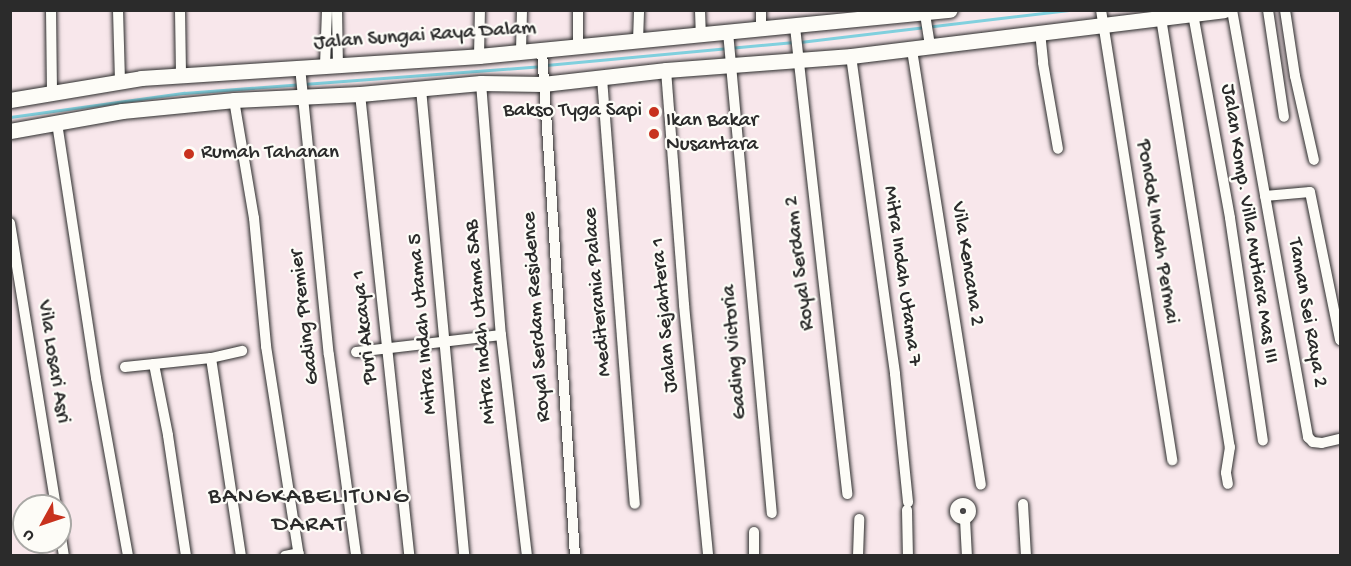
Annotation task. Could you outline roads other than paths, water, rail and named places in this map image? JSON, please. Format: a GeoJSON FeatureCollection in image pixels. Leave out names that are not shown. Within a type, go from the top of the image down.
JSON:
{"type":"FeatureCollection","features":[{"type":"Feature","properties":{"kind":"street"},"geometry":{"type":"LineString","coordinates":[[51,10],[52,92]]}},
{"type":"Feature","properties":{"kind":"street"},"geometry":{"type":"LineString","coordinates":[[118,10],[120,81]]}},
{"type":"Feature","properties":{"kind":"street"},"geometry":{"type":"LineString","coordinates":[[180,10],[181,75]]}},
{"type":"Feature","properties":{"kind":"street"},"geometry":{"type":"LineString","coordinates":[[327,10],[332,65]]}},
{"type":"Feature","properties":{"kind":"street"},"geometry":{"type":"LineString","coordinates":[[332,65],[337,10]]}},
{"type":"Feature","properties":{"kind":"street"},"geometry":{"type":"LineString","coordinates":[[478,56],[480,10]]}},
{"type":"Feature","properties":{"kind":"street"},"geometry":{"type":"LineString","coordinates":[[521,51],[522,10]]}},
{"type":"Feature","properties":{"kind":"street"},"geometry":{"type":"LineString","coordinates":[[578,48],[579,10]]}},
{"type":"Feature","properties":{"kind":"street"},"geometry":{"type":"LineString","coordinates":[[638,41],[639,10]]}},
{"type":"Feature","properties":{"kind":"street"},"geometry":{"type":"LineString","coordinates":[[700,10],[701,34]]}},
{"type":"Feature","properties":{"kind":"street"},"geometry":{"type":"LineString","coordinates":[[760,10],[761,30]]}},
{"type":"Feature","properties":{"kind":"street","name":"Jalan Sungai Raya Dalam"},"geometry":{"type":"LineString","coordinates":[[10,100],[120,81],[181,75],[300,70],[332,65],[478,56],[521,51],[542,54],[701,34],[729,35],[761,30],[796,31],[853,16],[923,14],[950,10]]}},
{"type":"Feature","properties":{"kind":"street"},"geometry":{"type":"LineString","coordinates":[[10,131],[122,111],[234,100],[602,78],[732,59],[797,54],[851,56],[912,50],[930,42],[1040,32],[1102,18],[1161,18],[1223,10]]}},
{"type":"Feature","properties":{"kind":"street","name":"Taman Sei Raya 2"},"geometry":{"type":"LineString","coordinates":[[1232,10],[1310,439],[1341,439]]}},
{"type":"Feature","properties":{"kind":"street"},"geometry":{"type":"LineString","coordinates":[[1268,10],[1284,117]]}},
{"type":"Feature","properties":{"kind":"street"},"geometry":{"type":"LineString","coordinates":[[1285,10],[1295,76],[1314,160]]}},
{"type":"Feature","properties":{"kind":"street"},"geometry":{"type":"LineString","coordinates":[[923,14],[930,42]]}},
{"type":"Feature","properties":{"kind":"street","name":"Jalan Komp. Villa Mutiara Mas III"},"geometry":{"type":"LineString","coordinates":[[1193,14],[1230,218],[1263,441]]}},
{"type":"Feature","properties":{"kind":"street","name":"Pondok Indah Permai"},"geometry":{"type":"LineString","coordinates":[[1102,18],[1172,460]]}},
{"type":"Feature","properties":{"kind":"street"},"geometry":{"type":"LineString","coordinates":[[1161,18],[1230,447],[1228,484]]}},
{"type":"Feature","properties":{"kind":"street","name":"Royal Serdam 2"},"geometry":{"type":"LineString","coordinates":[[796,31],[847,494]]}},
{"type":"Feature","properties":{"kind":"street"},"geometry":{"type":"LineString","coordinates":[[1040,32],[1042,63],[1058,149]]}},
{"type":"Feature","properties":{"kind":"street"},"geometry":{"type":"LineString","coordinates":[[729,35],[732,59]]}},
{"type":"Feature","properties":{"kind":"street","name":"Vila Kencana 2"},"geometry":{"type":"LineString","coordinates":[[912,50],[981,485]]}},
{"type":"Feature","properties":{"kind":"street","name":"Royal Serdam Residence"},"geometry":{"type":"LineString","coordinates":[[542,54],[575,555]]}},
{"type":"Feature","properties":{"kind":"street","name":"Mitra Indah Utama 7"},"geometry":{"type":"LineString","coordinates":[[851,56],[895,374],[907,506],[908,555]]}},
{"type":"Feature","properties":{"kind":"street","name":"Gading Victoria"},"geometry":{"type":"LineString","coordinates":[[732,59],[772,513]]}},
{"type":"Feature","properties":{"kind":"street","name":"Gading Premier"},"geometry":{"type":"LineString","coordinates":[[300,70],[329,355],[356,555]]}},
{"type":"Feature","properties":{"kind":"street","name":"Jalan Sejahtera 1"},"geometry":{"type":"LineString","coordinates":[[666,70],[684,305],[708,555]]}},
{"type":"Feature","properties":{"kind":"street","name":"Mediterania Palace"},"geometry":{"type":"LineString","coordinates":[[602,78],[635,504]]}},
{"type":"Feature","properties":{"kind":"street","name":"Mitra Indah Utama 5AB"},"geometry":{"type":"LineString","coordinates":[[481,84],[501,335],[527,555]]}},
{"type":"Feature","properties":{"kind":"street","name":"Mitra Indah Utama 5"},"geometry":{"type":"LineString","coordinates":[[421,89],[446,340],[464,555]]}},
{"type":"Feature","properties":{"kind":"street","name":"Puri Akcaya 1"},"geometry":{"type":"LineString","coordinates":[[360,94],[389,348],[409,555]]}},
{"type":"Feature","properties":{"kind":"street"},"geometry":{"type":"LineString","coordinates":[[234,100],[254,218],[266,346],[299,554],[285,555]]}},
{"type":"Feature","properties":{"kind":"street"},"geometry":{"type":"LineString","coordinates":[[57,123],[96,378],[128,555]]}},
{"type":"Feature","properties":{"kind":"street","name":"Taman Sei Raya 2"},"geometry":{"type":"LineString","coordinates":[[1265,196],[1311,192],[1341,340]]}},
{"type":"Feature","properties":{"kind":"street","name":"Vila Losari Asri"},"geometry":{"type":"LineString","coordinates":[[10,223],[54,494]]}},
{"type":"Feature","properties":{"kind":"street"},"geometry":{"type":"LineString","coordinates":[[356,352],[501,335]]}},
{"type":"Feature","properties":{"kind":"street"},"geometry":{"type":"LineString","coordinates":[[125,367],[211,358],[242,351]]}},
{"type":"Feature","properties":{"kind":"street"},"geometry":{"type":"LineString","coordinates":[[211,358],[241,555]]}},
{"type":"Feature","properties":{"kind":"street"},"geometry":{"type":"LineString","coordinates":[[154,364],[168,435],[186,555]]}},
{"type":"Feature","properties":{"kind":"street"},"geometry":{"type":"LineString","coordinates":[[1023,504],[1026,555]]}},
{"type":"Feature","properties":{"kind":"street"},"geometry":{"type":"LineString","coordinates":[[858,555],[859,519]]}},
{"type":"Feature","properties":{"kind":"street"},"geometry":{"type":"LineString","coordinates":[[965,519],[967,555]]}},
{"type":"Feature","properties":{"kind":"street"},"geometry":{"type":"LineString","coordinates":[[754,532],[754,555]]}},
{"type":"Feature","properties":{"kind":"waterway"},"geometry":{"type":"LineString","coordinates":[[800,42],[1069,10]]}},
{"type":"Feature","properties":{"kind":"waterway"},"geometry":{"type":"LineString","coordinates":[[546,65],[794,42]]}},
{"type":"Feature","properties":{"kind":"waterway"},"geometry":{"type":"LineString","coordinates":[[10,117],[184,93],[540,66]]}},
{"type":"Feature","properties":{"kind":"place","name":"Bakso Tyga Sapi"},"geometry":{"type":"Point","coordinates":[654,112]}},
{"type":"Feature","properties":{"kind":"place","name":"Ikan Bakar Nusantara"},"geometry":{"type":"Point","coordinates":[654,134]}},
{"type":"Feature","properties":{"kind":"place","name":"Rumah Tahanan"},"geometry":{"type":"Point","coordinates":[189,154]}},
{"type":"Feature","properties":{"kind":"district","name":"BANGKABELITUNG DARAT"},"geometry":{"type":"Point","coordinates":[309,512]}}]}
